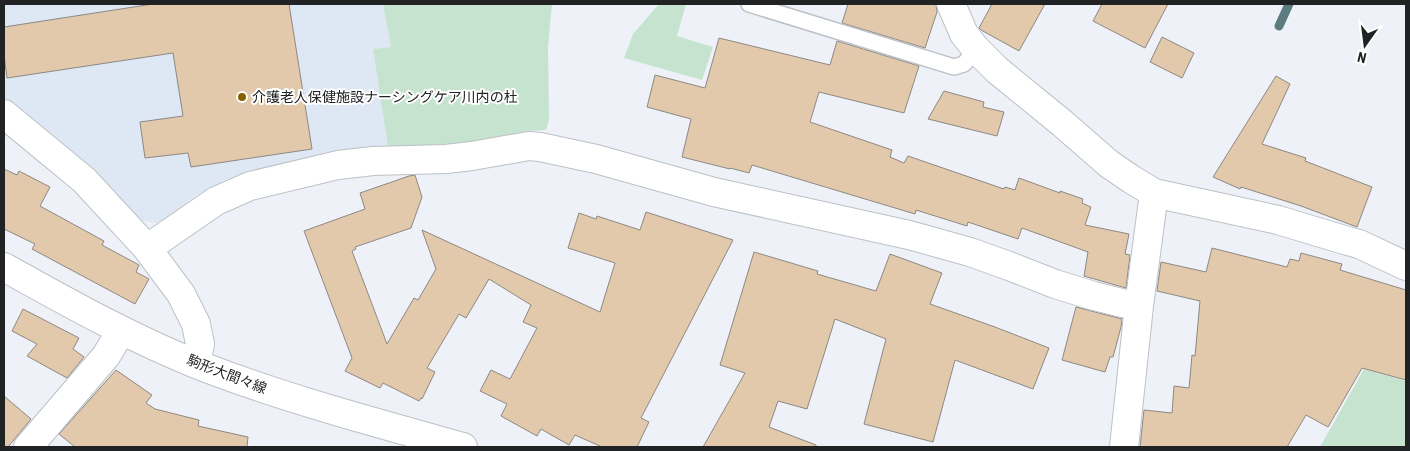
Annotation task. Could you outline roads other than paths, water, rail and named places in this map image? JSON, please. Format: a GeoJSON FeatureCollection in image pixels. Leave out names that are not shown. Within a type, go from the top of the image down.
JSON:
{"type":"FeatureCollection","features":[{"type":"Feature","properties":{"kind":"street"},"geometry":{"type":"LineString","coordinates":[[951,4],[964,34],[997,70],[1131,180],[1154,193],[1278,220],[1359,244],[1406,266]]}},
{"type":"Feature","properties":{"kind":"street"},"geometry":{"type":"LineString","coordinates":[[4,114],[84,180],[146,248],[181,294],[196,324],[200,344],[196,363]]}},
{"type":"Feature","properties":{"kind":"street"},"geometry":{"type":"LineString","coordinates":[[146,248],[216,202],[250,186],[338,165],[373,161],[446,159],[529,146],[596,159],[714,192],[908,235],[970,252],[1055,284],[1094,296],[1139,306]]}},
{"type":"Feature","properties":{"kind":"street"},"geometry":{"type":"LineString","coordinates":[[1124,447],[1139,306],[1154,193]]}},
{"type":"Feature","properties":{"kind":"street","name":"駒形大間々線"},"geometry":{"type":"LineString","coordinates":[[4,268],[121,331],[196,363],[277,394],[412,440],[463,447]]}},
{"type":"Feature","properties":{"kind":"street"},"geometry":{"type":"LineString","coordinates":[[28,447],[106,356],[121,331]]}},
{"type":"Feature","properties":{"kind":"lane"},"geometry":{"type":"LineString","coordinates":[[750,4],[954,67],[964,64],[976,49]]}},
{"type":"Feature","properties":{"kind":"waterway"},"geometry":{"type":"LineString","coordinates":[[1279,26],[1289,4]]}},
{"type":"Feature","properties":{"kind":"place","name":"介護老人保健施設ナーシングケア川内の杜"},"geometry":{"type":"Point","coordinates":[242,97]}}]}
